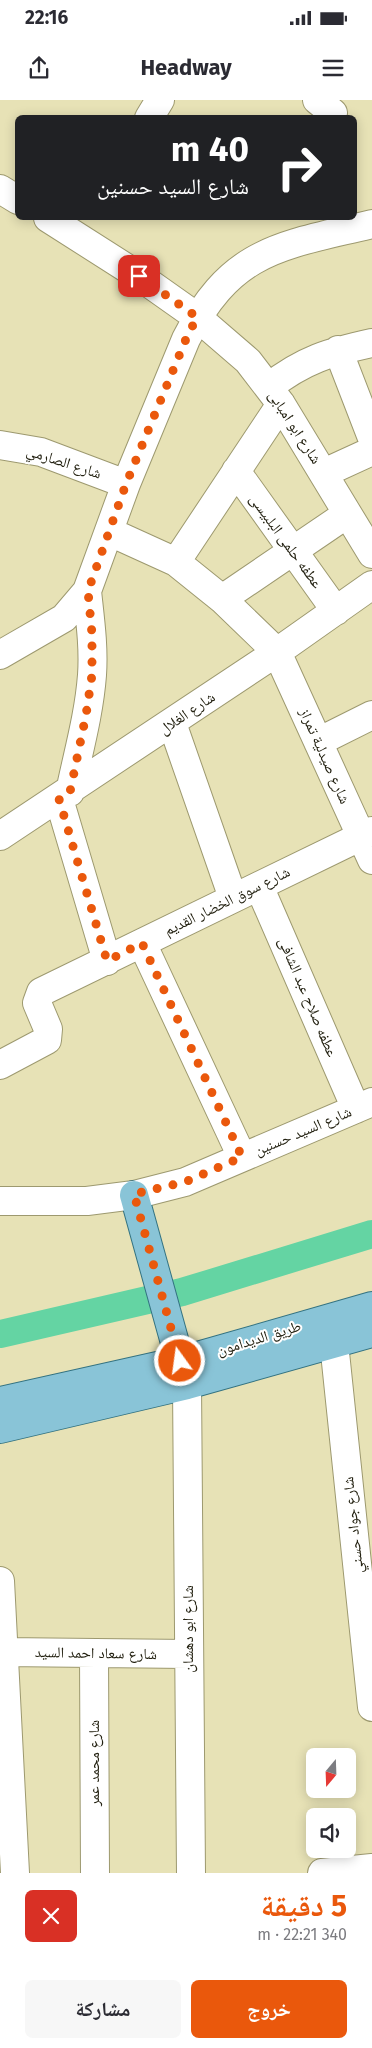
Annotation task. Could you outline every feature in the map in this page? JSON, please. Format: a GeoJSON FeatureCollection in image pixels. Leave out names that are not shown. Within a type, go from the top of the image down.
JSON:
{"type":"FeatureCollection","features":[{"type":"Feature","properties":{"kind":"main road"},"geometry":{"type":"LineString","coordinates":[[134,1194],[180,1362]]}},
{"type":"Feature","properties":{"kind":"main road","name":"طريق الديدامون"},"geometry":{"type":"LineString","coordinates":[[0,1401],[180,1362],[372,1306]]}},
{"type":"Feature","properties":{"kind":"main road","name":"طريق الديدامون"},"geometry":{"type":"LineString","coordinates":[[0,1429],[180,1362],[334,1343],[372,1333]]}},
{"type":"Feature","properties":{"kind":"street"},"geometry":{"type":"LineString","coordinates":[[151,115],[160,100]]}},
{"type":"Feature","properties":{"kind":"street"},"geometry":{"type":"LineString","coordinates":[[0,189],[15,198]]}},
{"type":"Feature","properties":{"kind":"street","name":"شارع ابو امبابى"},"geometry":{"type":"LineString","coordinates":[[56,220],[85,227],[197,317],[248,361],[275,395],[324,472],[372,554]]}},
{"type":"Feature","properties":{"kind":"street"},"geometry":{"type":"LineString","coordinates":[[0,655],[64,618],[88,591],[126,484],[186,339],[197,317],[215,293],[251,260],[282,247],[372,224]]}},
{"type":"Feature","properties":{"kind":"street"},"geometry":{"type":"LineString","coordinates":[[176,562],[236,471],[275,395],[301,364],[338,350],[372,343]]}},
{"type":"Feature","properties":{"kind":"street"},"geometry":{"type":"LineString","coordinates":[[338,350],[372,438]]}},
{"type":"Feature","properties":{"kind":"street","name":"شارع الصارمي"},"geometry":{"type":"LineString","coordinates":[[0,445],[41,452],[126,484]]}},
{"type":"Feature","properties":{"kind":"street"},"geometry":{"type":"LineString","coordinates":[[324,472],[372,451]]}},
{"type":"Feature","properties":{"kind":"street","name":"عطفه حلمى البلبيسى"},"geometry":{"type":"LineString","coordinates":[[236,471],[336,611]]}},
{"type":"Feature","properties":{"kind":"street"},"geometry":{"type":"LineString","coordinates":[[222,598],[347,514]]}},
{"type":"Feature","properties":{"kind":"street"},"geometry":{"type":"LineString","coordinates":[[110,532],[176,562],[222,598],[278,652]]}},
{"type":"Feature","properties":{"kind":"street"},"geometry":{"type":"LineString","coordinates":[[88,591],[92,634],[92,675],[86,715],[64,795],[107,961]]}},
{"type":"Feature","properties":{"kind":"street","name":"شارع الغلال"},"geometry":{"type":"LineString","coordinates":[[0,836],[172,723],[336,611],[369,594]]}},
{"type":"Feature","properties":{"kind":"street","name":"شارع صيدلية تمراز"},"geometry":{"type":"LineString","coordinates":[[278,652],[318,742],[368,842]]}},
{"type":"Feature","properties":{"kind":"street"},"geometry":{"type":"LineString","coordinates":[[318,742],[372,715]]}},
{"type":"Feature","properties":{"kind":"street"},"geometry":{"type":"LineString","coordinates":[[172,723],[233,898]]}},
{"type":"Feature","properties":{"kind":"street","name":"شارع سوق الخضار القديم"},"geometry":{"type":"LineString","coordinates":[[0,1065],[47,1040],[48,1029],[37,1003],[41,992],[259,886],[368,842]]}},
{"type":"Feature","properties":{"kind":"street","name":"عطفه صلاح عبد الشافى"},"geometry":{"type":"LineString","coordinates":[[259,886],[364,1106]]}},
{"type":"Feature","properties":{"kind":"street"},"geometry":{"type":"LineString","coordinates":[[142,943],[242,1157]]}},
{"type":"Feature","properties":{"kind":"street","name":"شارع السيد حسنين"},"geometry":{"type":"LineString","coordinates":[[0,1201],[87,1201],[134,1194],[185,1182],[364,1106]]}},
{"type":"Feature","properties":{"kind":"street","name":"شارع جواد حسني"},"geometry":{"type":"LineString","coordinates":[[334,1343],[372,1707]]}},
{"type":"Feature","properties":{"kind":"street","name":"شارع ابو دهشان"},"geometry":{"type":"LineString","coordinates":[[180,1362],[188,1654],[191,1873]]}},
{"type":"Feature","properties":{"kind":"street"},"geometry":{"type":"LineString","coordinates":[[0,1581],[15,1873]]}},
{"type":"Feature","properties":{"kind":"street","name":"شارع سعاد احمد السيد"},"geometry":{"type":"LineString","coordinates":[[4,1652],[188,1654]]}},
{"type":"Feature","properties":{"kind":"street","name":"شارع محمد عمر"},"geometry":{"type":"LineString","coordinates":[[94,1653],[95,1873]]}},
{"type":"Feature","properties":{"kind":"street"},"geometry":{"type":"LineString","coordinates":[[322,1873],[372,1868]]}},
{"type":"Feature","properties":{"kind":"waterway"},"geometry":{"type":"LineString","coordinates":[[0,1334],[182,1292],[372,1234]]}},
{"type":"Feature","properties":{"kind":"route"},"geometry":{"type":"LineString","coordinates":[[139,276],[197,317],[186,339],[126,484],[88,591],[93,654],[90,695],[70,792],[59,799],[107,961],[142,943],[242,1157],[185,1182],[134,1194],[180,1361]]}}]}
